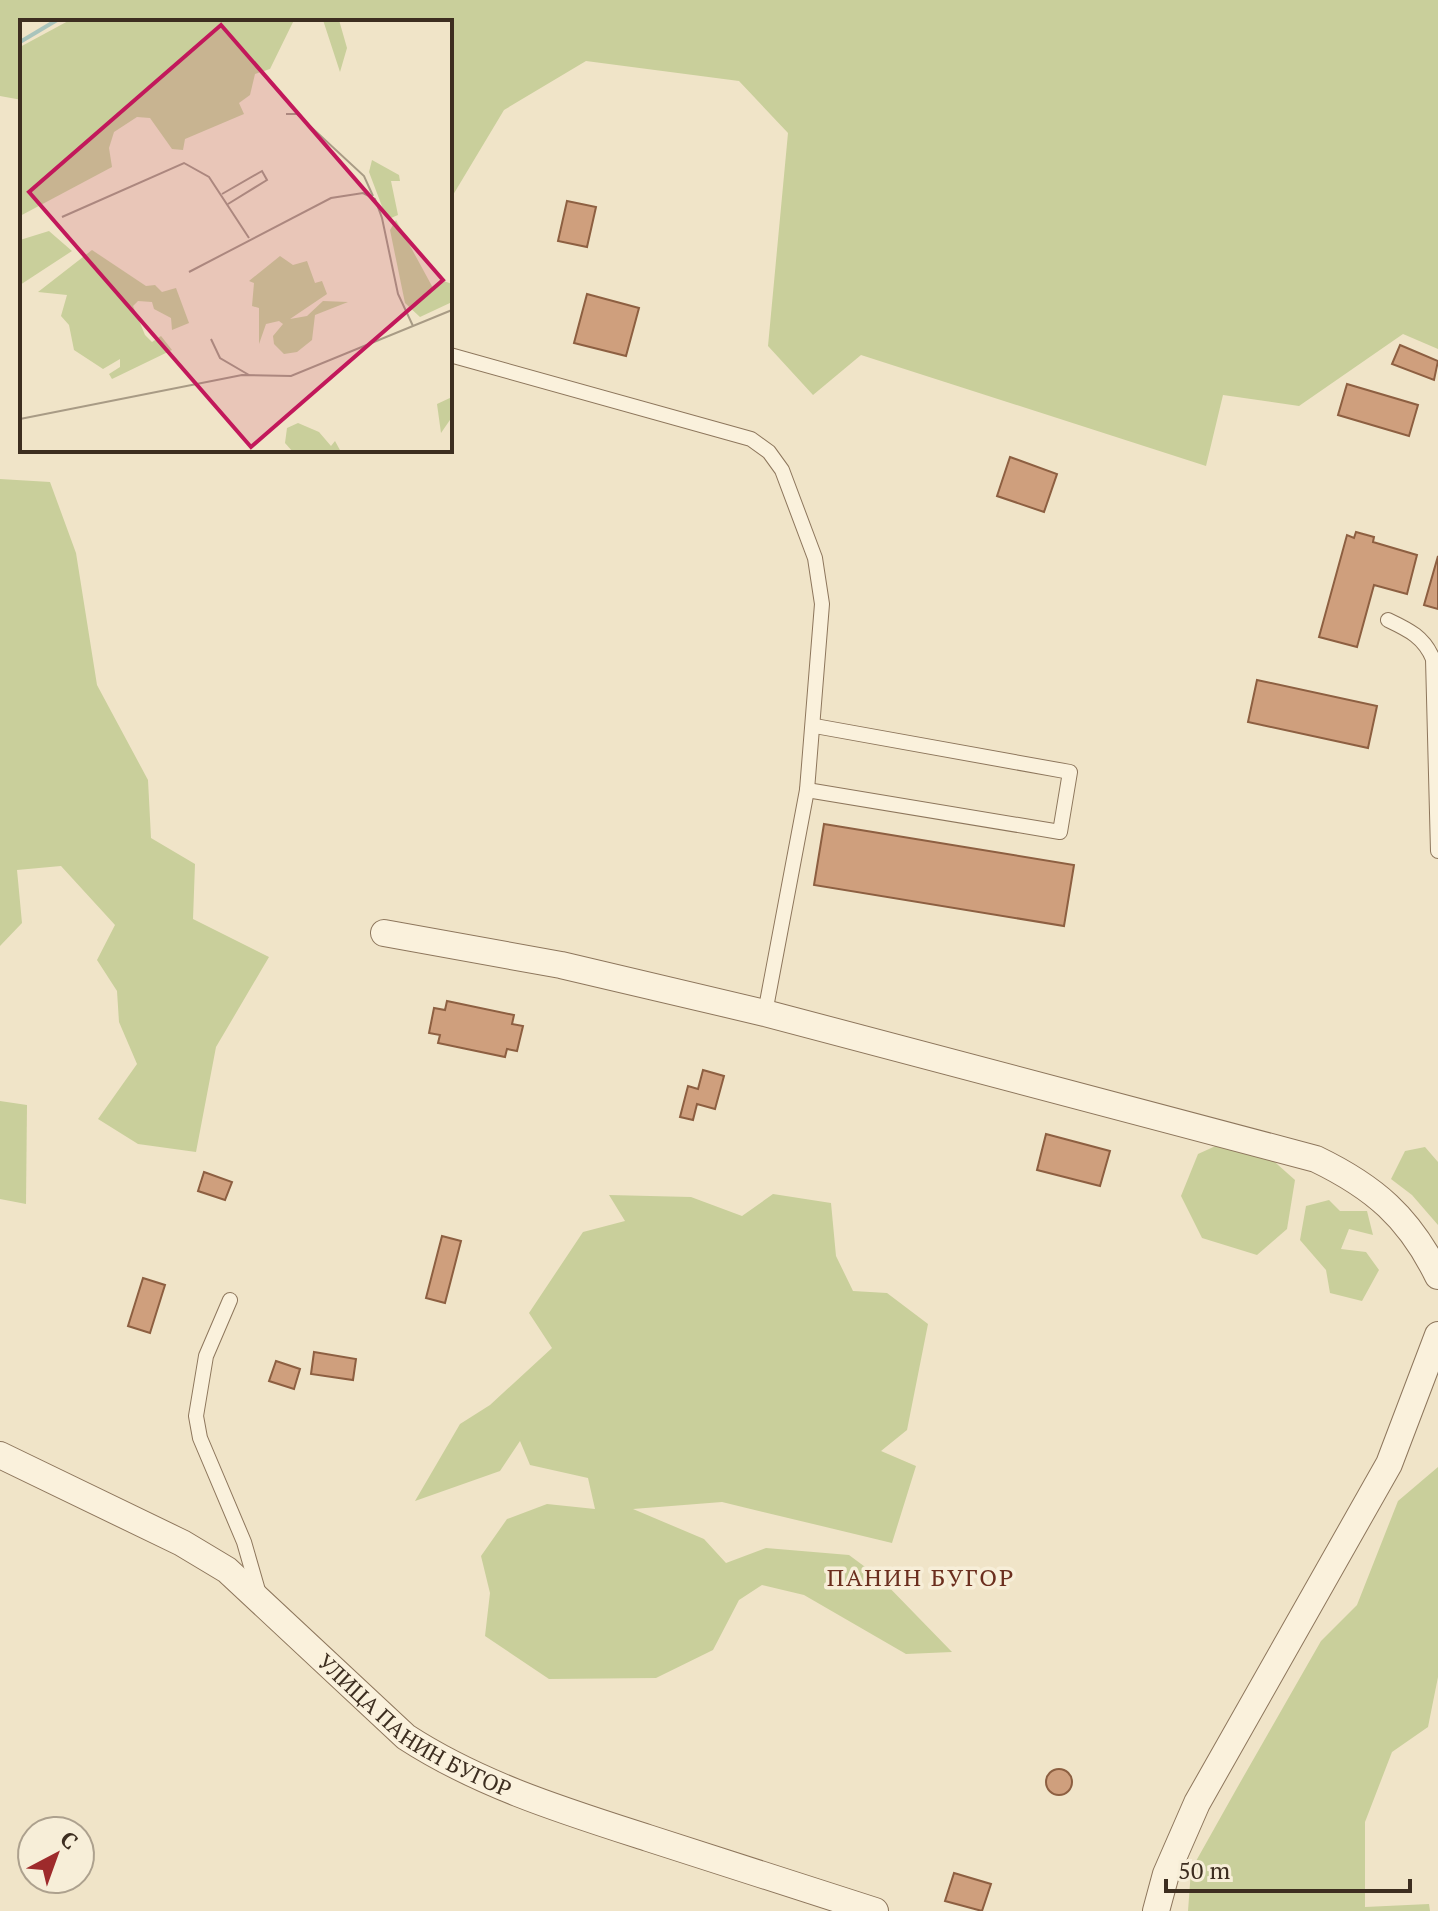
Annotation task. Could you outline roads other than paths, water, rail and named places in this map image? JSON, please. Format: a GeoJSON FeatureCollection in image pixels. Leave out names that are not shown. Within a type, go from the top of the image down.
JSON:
{"type":"FeatureCollection","features":[{"type":"Feature","properties":{"kind":"street"},"geometry":{"type":"LineString","coordinates":[[384,933],[561,965],[765,1013],[1316,1159],[1356,1178],[1392,1208],[1422,1243],[1438,1276]]}},
{"type":"Feature","properties":{"kind":"street"},"geometry":{"type":"LineString","coordinates":[[1156,1911],[1166,1874],[1197,1803],[1389,1464],[1438,1335]]}},
{"type":"Feature","properties":{"kind":"street","name":"УЛИЦА ПАНИН БУГОР"},"geometry":{"type":"LineString","coordinates":[[0,1455],[182,1543],[227,1570],[406,1737],[436,1757],[488,1782],[560,1809],[875,1911]]}},
{"type":"Feature","properties":{"kind":"lane"},"geometry":{"type":"LineString","coordinates":[[452,356],[694,420],[751,439],[769,452],[782,470],[815,558],[822,604],[815,726],[807,790],[765,1013]]}},
{"type":"Feature","properties":{"kind":"lane"},"geometry":{"type":"LineString","coordinates":[[1388,620],[1419,637],[1433,659],[1438,851]]}},
{"type":"Feature","properties":{"kind":"lane"},"geometry":{"type":"LineString","coordinates":[[807,790],[1060,832],[1070,772],[815,726]]}},
{"type":"Feature","properties":{"kind":"lane"},"geometry":{"type":"LineString","coordinates":[[230,1300],[206,1356],[196,1416],[200,1438],[244,1542],[260,1599]]}},
{"type":"Feature","properties":{"kind":"district","name":"ПАНИН БУГОР"},"geometry":{"type":"Point","coordinates":[921,1578]}}]}
